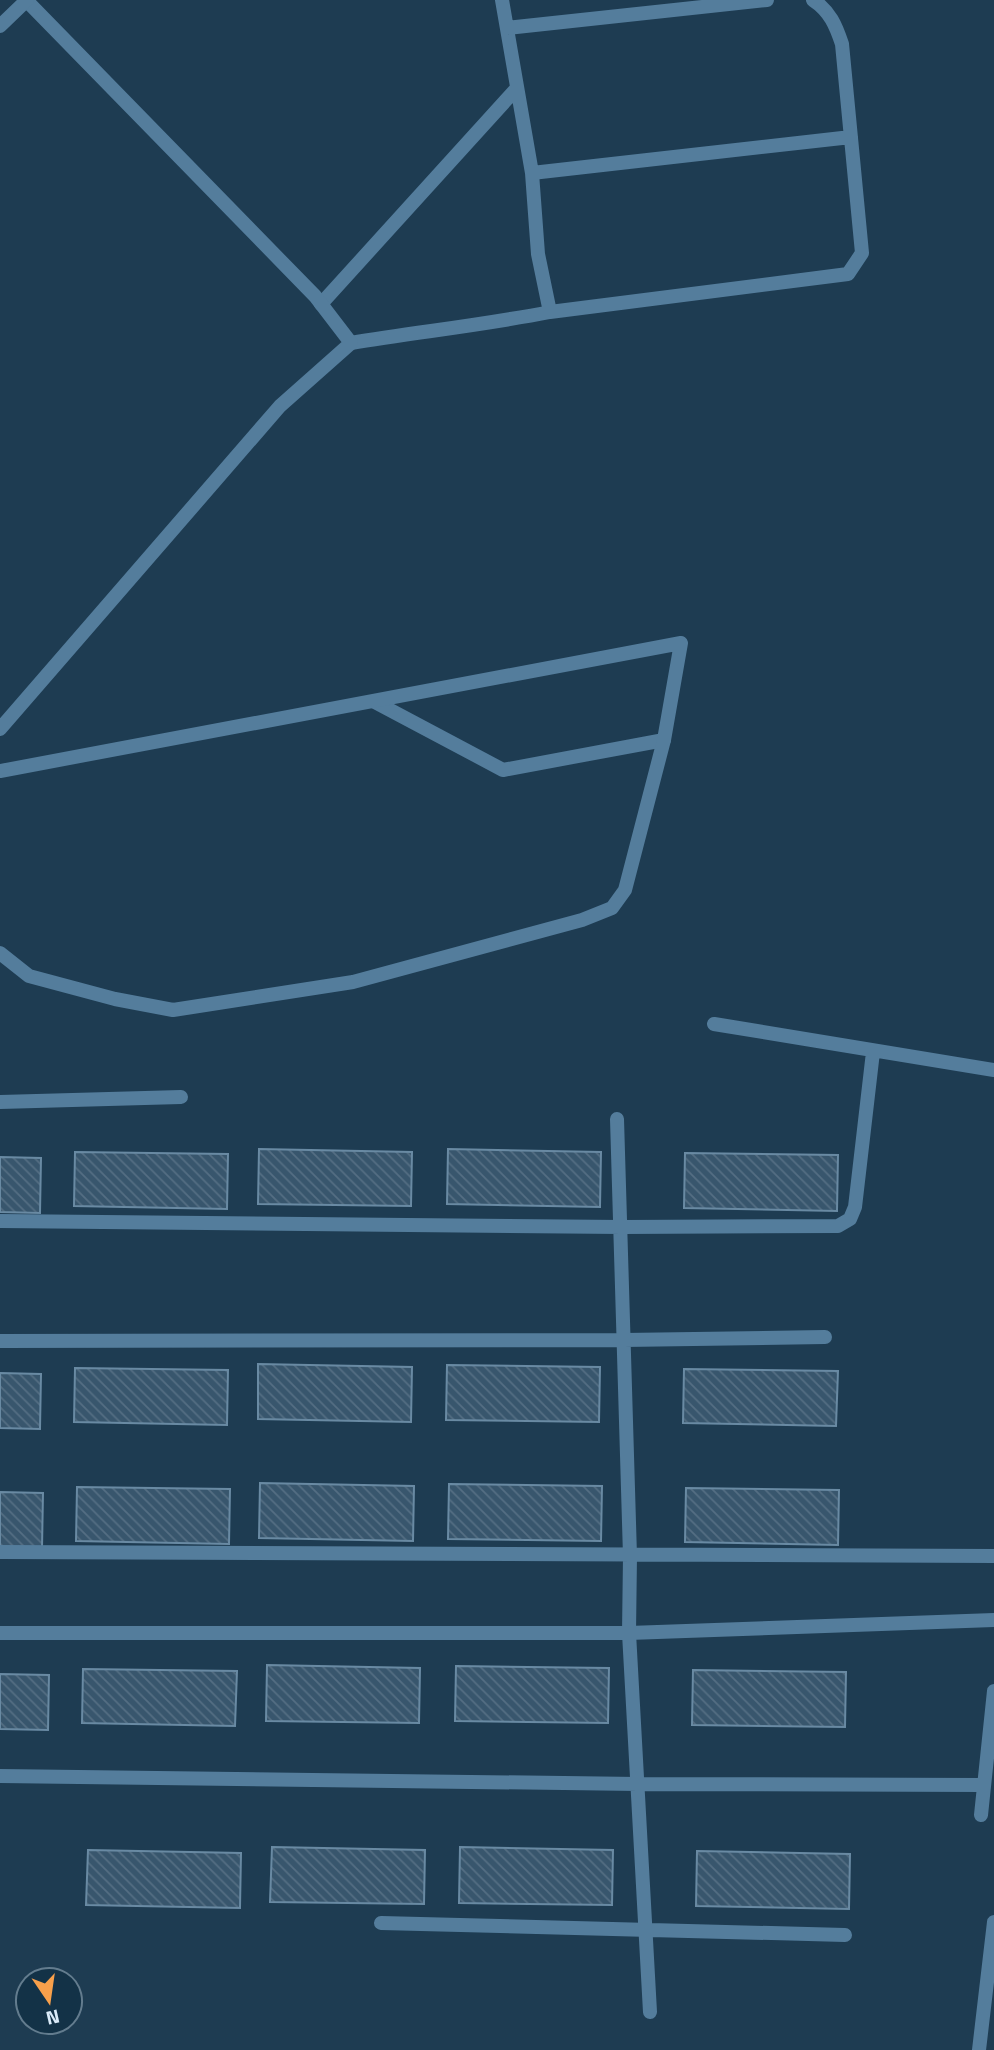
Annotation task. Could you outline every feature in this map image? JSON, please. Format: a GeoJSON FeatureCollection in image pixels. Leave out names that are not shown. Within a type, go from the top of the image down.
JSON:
{"type":"FeatureCollection","features":[{"type":"Feature","properties":{"kind":"street"},"geometry":{"type":"LineString","coordinates":[[0,26],[27,0],[321,304],[351,343]]}},
{"type":"Feature","properties":{"kind":"street"},"geometry":{"type":"LineString","coordinates":[[502,0],[531,173],[538,254],[550,313]]}},
{"type":"Feature","properties":{"kind":"street"},"geometry":{"type":"LineString","coordinates":[[507,28],[768,0]]}},
{"type":"Feature","properties":{"kind":"street"},"geometry":{"type":"LineString","coordinates":[[0,729],[280,406],[351,343],[480,326],[550,313],[848,274],[862,253],[842,44],[834,20],[813,0]]}},
{"type":"Feature","properties":{"kind":"street"},"geometry":{"type":"LineString","coordinates":[[321,304],[517,89]]}},
{"type":"Feature","properties":{"kind":"street"},"geometry":{"type":"LineString","coordinates":[[531,173],[851,137]]}},
{"type":"Feature","properties":{"kind":"street"},"geometry":{"type":"LineString","coordinates":[[0,771],[681,643],[664,740],[625,890],[612,908],[582,920],[354,982],[173,1010],[115,999],[29,976],[0,953]]}},
{"type":"Feature","properties":{"kind":"street"},"geometry":{"type":"LineString","coordinates":[[375,702],[503,770],[664,740]]}},
{"type":"Feature","properties":{"kind":"street"},"geometry":{"type":"LineString","coordinates":[[714,1024],[994,1070]]}},
{"type":"Feature","properties":{"kind":"street"},"geometry":{"type":"LineString","coordinates":[[0,1221],[622,1227],[838,1226],[850,1219],[855,1207],[873,1052]]}},
{"type":"Feature","properties":{"kind":"street"},"geometry":{"type":"LineString","coordinates":[[0,1102],[181,1097]]}},
{"type":"Feature","properties":{"kind":"street"},"geometry":{"type":"LineString","coordinates":[[617,1119],[625,1340],[629,1633],[650,2012]]}},
{"type":"Feature","properties":{"kind":"street"},"geometry":{"type":"LineString","coordinates":[[0,1341],[825,1337]]}},
{"type":"Feature","properties":{"kind":"street"},"geometry":{"type":"LineString","coordinates":[[0,1552],[994,1556]]}},
{"type":"Feature","properties":{"kind":"street"},"geometry":{"type":"LineString","coordinates":[[0,1633],[629,1633],[994,1620]]}},
{"type":"Feature","properties":{"kind":"street"},"geometry":{"type":"LineString","coordinates":[[981,1815],[994,1691]]}},
{"type":"Feature","properties":{"kind":"street"},"geometry":{"type":"LineString","coordinates":[[0,1776],[638,1784],[983,1785]]}},
{"type":"Feature","properties":{"kind":"street"},"geometry":{"type":"LineString","coordinates":[[979,2050],[994,1922]]}},
{"type":"Feature","properties":{"kind":"street"},"geometry":{"type":"LineString","coordinates":[[381,1923],[845,1935]]}},
{"type":"Feature","properties":{"kind":"building"},"geometry":{"type":"Polygon","coordinates":[[[259,1149],[412,1152],[411,1206],[258,1204],[259,1149]]]}},
{"type":"Feature","properties":{"kind":"building"},"geometry":{"type":"Polygon","coordinates":[[[448,1149],[601,1152],[600,1207],[447,1204],[448,1149]]]}},
{"type":"Feature","properties":{"kind":"building"},"geometry":{"type":"Polygon","coordinates":[[[75,1152],[228,1154],[227,1209],[74,1206],[75,1152]]]}},
{"type":"Feature","properties":{"kind":"building"},"geometry":{"type":"Polygon","coordinates":[[[685,1153],[838,1155],[837,1211],[684,1208],[685,1153]]]}},
{"type":"Feature","properties":{"kind":"building"},"geometry":{"type":"Polygon","coordinates":[[[0,1157],[41,1158],[40,1213],[0,1212],[0,1157]]]}},
{"type":"Feature","properties":{"kind":"building"},"geometry":{"type":"Polygon","coordinates":[[[258,1364],[412,1367],[411,1422],[258,1419],[258,1364]]]}},
{"type":"Feature","properties":{"kind":"building"},"geometry":{"type":"Polygon","coordinates":[[[447,1365],[600,1367],[599,1422],[446,1420],[447,1365]]]}},
{"type":"Feature","properties":{"kind":"building"},"geometry":{"type":"Polygon","coordinates":[[[75,1368],[228,1370],[227,1425],[74,1422],[75,1368]]]}},
{"type":"Feature","properties":{"kind":"building"},"geometry":{"type":"Polygon","coordinates":[[[684,1369],[838,1371],[836,1426],[683,1423],[684,1369]]]}},
{"type":"Feature","properties":{"kind":"building"},"geometry":{"type":"Polygon","coordinates":[[[0,1373],[41,1374],[40,1429],[0,1428],[0,1373]]]}},
{"type":"Feature","properties":{"kind":"building"},"geometry":{"type":"Polygon","coordinates":[[[260,1483],[414,1486],[413,1541],[259,1538],[260,1483]]]}},
{"type":"Feature","properties":{"kind":"building"},"geometry":{"type":"Polygon","coordinates":[[[449,1484],[602,1486],[601,1541],[448,1539],[449,1484]]]}},
{"type":"Feature","properties":{"kind":"building"},"geometry":{"type":"Polygon","coordinates":[[[77,1487],[230,1489],[229,1544],[76,1541],[77,1487]]]}},
{"type":"Feature","properties":{"kind":"building"},"geometry":{"type":"Polygon","coordinates":[[[686,1488],[839,1490],[838,1545],[685,1542],[686,1488]]]}},
{"type":"Feature","properties":{"kind":"building"},"geometry":{"type":"Polygon","coordinates":[[[0,1492],[43,1493],[42,1548],[0,1547],[0,1492]]]}},
{"type":"Feature","properties":{"kind":"building"},"geometry":{"type":"Polygon","coordinates":[[[267,1665],[420,1668],[419,1723],[266,1721],[267,1665]]]}},
{"type":"Feature","properties":{"kind":"building"},"geometry":{"type":"Polygon","coordinates":[[[456,1666],[609,1668],[608,1723],[455,1721],[456,1666]]]}},
{"type":"Feature","properties":{"kind":"building"},"geometry":{"type":"Polygon","coordinates":[[[83,1669],[237,1671],[235,1726],[82,1723],[83,1669]]]}},
{"type":"Feature","properties":{"kind":"building"},"geometry":{"type":"Polygon","coordinates":[[[693,1670],[846,1672],[845,1727],[692,1725],[693,1670]]]}},
{"type":"Feature","properties":{"kind":"building"},"geometry":{"type":"Polygon","coordinates":[[[0,1674],[49,1675],[48,1730],[0,1729],[0,1674]]]}},
{"type":"Feature","properties":{"kind":"building"},"geometry":{"type":"Polygon","coordinates":[[[272,1847],[425,1850],[424,1904],[270,1902],[272,1847]]]}},
{"type":"Feature","properties":{"kind":"building"},"geometry":{"type":"Polygon","coordinates":[[[460,1847],[613,1850],[612,1905],[459,1903],[460,1847]]]}},
{"type":"Feature","properties":{"kind":"building"},"geometry":{"type":"Polygon","coordinates":[[[88,1850],[241,1853],[240,1908],[86,1905],[88,1850]]]}},
{"type":"Feature","properties":{"kind":"building"},"geometry":{"type":"Polygon","coordinates":[[[697,1851],[850,1854],[849,1909],[696,1906],[697,1851]]]}}]}
